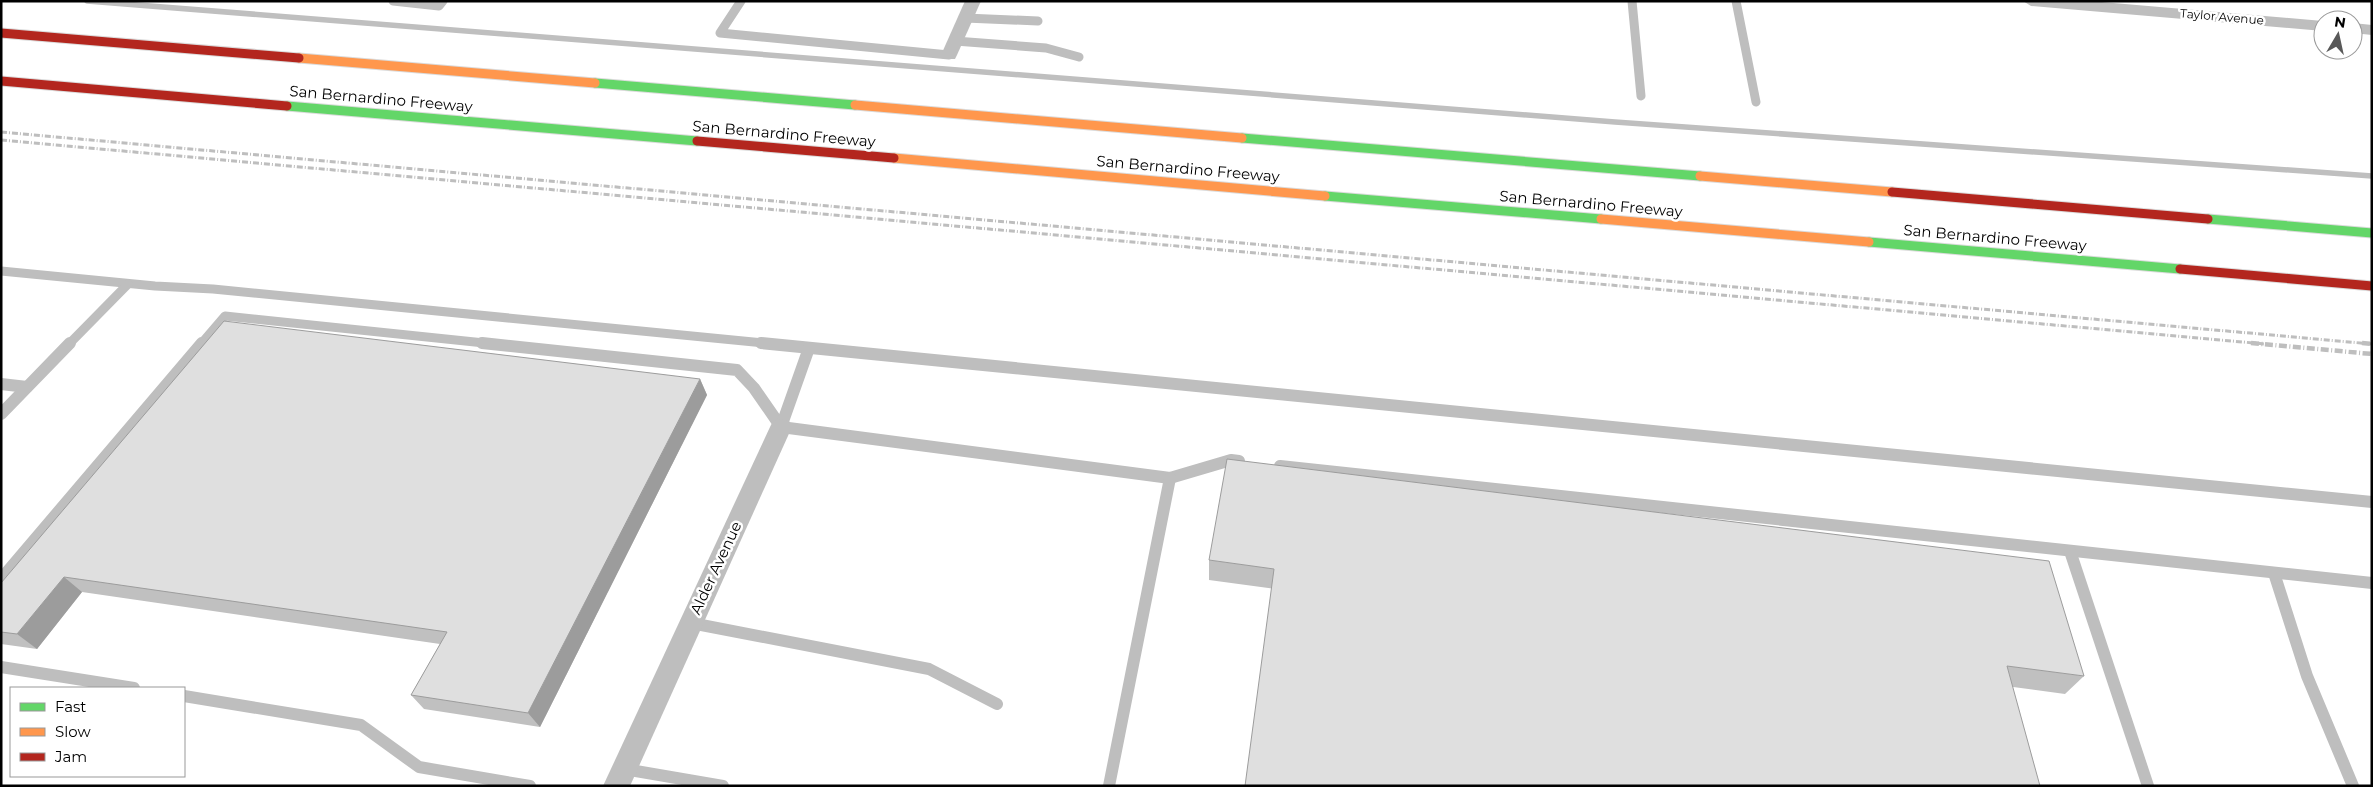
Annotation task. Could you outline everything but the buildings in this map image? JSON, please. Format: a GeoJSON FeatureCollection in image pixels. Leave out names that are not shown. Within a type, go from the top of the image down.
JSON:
{"type":"FeatureCollection","features":[{"type":"Feature","properties":{"kind":"highway"},"geometry":{"type":"LineString","coordinates":[[1,34],[2372,233]]}},
{"type":"Feature","properties":{"kind":"highway","name":"San Bernardino Freeway"},"geometry":{"type":"LineString","coordinates":[[1,81],[2372,286]]}},
{"type":"Feature","properties":{"kind":"street"},"geometry":{"type":"LineString","coordinates":[[952,48],[973,1]]}},
{"type":"Feature","properties":{"kind":"street","name":"Taylor Avenue"},"geometry":{"type":"LineString","coordinates":[[2031,1],[2125,5],[2313,25]]}},
{"type":"Feature","properties":{"kind":"street","name":"Alder Avenue"},"geometry":{"type":"LineString","coordinates":[[620,778],[781,427]]}},
{"type":"Feature","properties":{"kind":"lane"},"geometry":{"type":"LineString","coordinates":[[393,1],[440,6],[443,1]]}},
{"type":"Feature","properties":{"kind":"lane"},"geometry":{"type":"LineString","coordinates":[[741,1],[720,33],[952,48],[1046,48],[1079,57]]}},
{"type":"Feature","properties":{"kind":"lane"},"geometry":{"type":"LineString","coordinates":[[1632,1],[1641,96]]}},
{"type":"Feature","properties":{"kind":"lane"},"geometry":{"type":"LineString","coordinates":[[1736,1],[1756,102]]}},
{"type":"Feature","properties":{"kind":"lane"},"geometry":{"type":"LineString","coordinates":[[965,18],[1038,21]]}},
{"type":"Feature","properties":{"kind":"lane"},"geometry":{"type":"LineString","coordinates":[[1,271],[128,284],[212,289],[2372,502]]}},
{"type":"Feature","properties":{"kind":"lane"},"geometry":{"type":"LineString","coordinates":[[1,414],[128,284]]}},
{"type":"Feature","properties":{"kind":"lane"},"geometry":{"type":"LineString","coordinates":[[1,579],[225,316],[737,370],[754,388],[781,427],[1170,478],[1231,460],[1251,462]]}},
{"type":"Feature","properties":{"kind":"lane","name":"Alder Avenue"},"geometry":{"type":"LineString","coordinates":[[781,427],[809,348]]}},
{"type":"Feature","properties":{"kind":"lane"},"geometry":{"type":"LineString","coordinates":[[1,384],[27,387]]}},
{"type":"Feature","properties":{"kind":"lane"},"geometry":{"type":"LineString","coordinates":[[1270,464],[2372,583]]}},
{"type":"Feature","properties":{"kind":"lane"},"geometry":{"type":"LineString","coordinates":[[1109,786],[1170,478]]}},
{"type":"Feature","properties":{"kind":"lane"},"geometry":{"type":"LineString","coordinates":[[2070,551],[2148,786]]}},
{"type":"Feature","properties":{"kind":"lane"},"geometry":{"type":"LineString","coordinates":[[2274,573],[2307,676],[2353,786]]}},
{"type":"Feature","properties":{"kind":"lane"},"geometry":{"type":"LineString","coordinates":[[691,623],[929,669],[997,704]]}},
{"type":"Feature","properties":{"kind":"lane"},"geometry":{"type":"LineString","coordinates":[[1,667],[128,687]]}},
{"type":"Feature","properties":{"kind":"lane"},"geometry":{"type":"LineString","coordinates":[[185,696],[361,725],[419,767],[530,786]]}},
{"type":"Feature","properties":{"kind":"lane"},"geometry":{"type":"LineString","coordinates":[[620,778],[723,786]]}},
{"type":"Feature","properties":{"kind":"waterway"},"geometry":{"type":"LineString","coordinates":[[87,1],[1615,122],[2372,176]]}},
{"type":"Feature","properties":{"kind":"railway"},"geometry":{"type":"LineString","coordinates":[[1,132],[2372,344],[2362,343]]}},
{"type":"Feature","properties":{"kind":"railway"},"geometry":{"type":"LineString","coordinates":[[1,140],[2265,344]]}},
{"type":"Feature","properties":{"kind":"railway"},"geometry":{"type":"LineString","coordinates":[[2251,343],[2372,354]]}},
{"type":"Feature","properties":{"kind":"traffic: fast"},"geometry":{"type":"LineString","coordinates":[[595,83],[855,105]]}},
{"type":"Feature","properties":{"kind":"traffic: fast"},"geometry":{"type":"LineString","coordinates":[[287,106],[697,141]]}},
{"type":"Feature","properties":{"kind":"traffic: fast"},"geometry":{"type":"LineString","coordinates":[[1242,138],[1700,176]]}},
{"type":"Feature","properties":{"kind":"traffic: fast"},"geometry":{"type":"LineString","coordinates":[[1325,196],[1601,219]]}},
{"type":"Feature","properties":{"kind":"traffic: fast"},"geometry":{"type":"LineString","coordinates":[[2208,219],[2372,233]]}},
{"type":"Feature","properties":{"kind":"traffic: fast"},"geometry":{"type":"LineString","coordinates":[[1869,242],[2180,269]]}},
{"type":"Feature","properties":{"kind":"traffic: slow"},"geometry":{"type":"LineString","coordinates":[[299,58],[595,83]]}},
{"type":"Feature","properties":{"kind":"traffic: slow"},"geometry":{"type":"LineString","coordinates":[[855,105],[1242,138]]}},
{"type":"Feature","properties":{"kind":"traffic: slow"},"geometry":{"type":"LineString","coordinates":[[894,158],[1325,196]]}},
{"type":"Feature","properties":{"kind":"traffic: slow"},"geometry":{"type":"LineString","coordinates":[[1700,176],[1892,192]]}},
{"type":"Feature","properties":{"kind":"traffic: slow"},"geometry":{"type":"LineString","coordinates":[[1601,219],[1869,242]]}},
{"type":"Feature","properties":{"kind":"traffic: jam"},"geometry":{"type":"LineString","coordinates":[[1,33],[299,58]]}},
{"type":"Feature","properties":{"kind":"traffic: jam"},"geometry":{"type":"LineString","coordinates":[[1,81],[287,106]]}},
{"type":"Feature","properties":{"kind":"traffic: jam"},"geometry":{"type":"LineString","coordinates":[[697,141],[894,158]]}},
{"type":"Feature","properties":{"kind":"traffic: jam"},"geometry":{"type":"LineString","coordinates":[[1892,192],[2208,219]]}},
{"type":"Feature","properties":{"kind":"traffic: jam"},"geometry":{"type":"LineString","coordinates":[[2180,269],[2372,286]]}}]}
